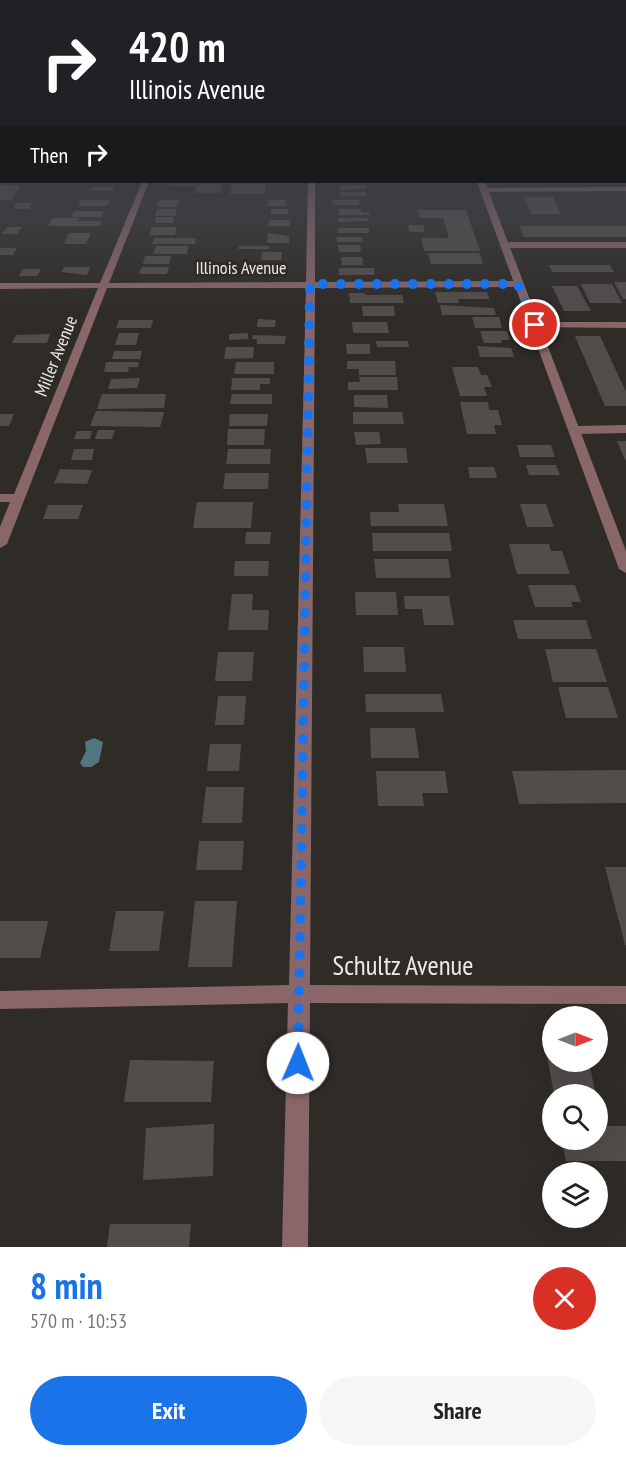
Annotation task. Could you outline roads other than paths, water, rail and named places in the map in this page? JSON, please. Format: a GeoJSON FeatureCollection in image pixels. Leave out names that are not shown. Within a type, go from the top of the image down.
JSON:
{"type":"FeatureCollection","features":[{"type":"Feature","properties":{"kind":"street","name":"Miller Avenue"},"geometry":{"type":"LineString","coordinates":[[0,544],[139,195]]}},
{"type":"Feature","properties":{"kind":"street"},"geometry":{"type":"LineString","coordinates":[[295,1247],[312,195]]}},
{"type":"Feature","properties":{"kind":"street"},"geometry":{"type":"LineString","coordinates":[[486,195],[503,245],[576,430],[626,569]]}},
{"type":"Feature","properties":{"kind":"street"},"geometry":{"type":"LineString","coordinates":[[503,245],[626,245]]}},
{"type":"Feature","properties":{"kind":"street","name":"Illinois Avenue"},"geometry":{"type":"LineString","coordinates":[[0,286],[518,284]]}},
{"type":"Feature","properties":{"kind":"street"},"geometry":{"type":"LineString","coordinates":[[535,325],[626,325]]}},
{"type":"Feature","properties":{"kind":"street"},"geometry":{"type":"LineString","coordinates":[[576,430],[626,429]]}},
{"type":"Feature","properties":{"kind":"street"},"geometry":{"type":"LineString","coordinates":[[0,498],[18,498]]}},
{"type":"Feature","properties":{"kind":"street","name":"Schultz Avenue"},"geometry":{"type":"LineString","coordinates":[[0,1000],[300,994],[626,995]]}},
{"type":"Feature","properties":{"kind":"water"},"geometry":{"type":"Polygon","coordinates":[[[94,738],[103,742],[99,762],[91,767],[83,767],[80,763],[86,751],[85,742],[94,738]]]}}]}
